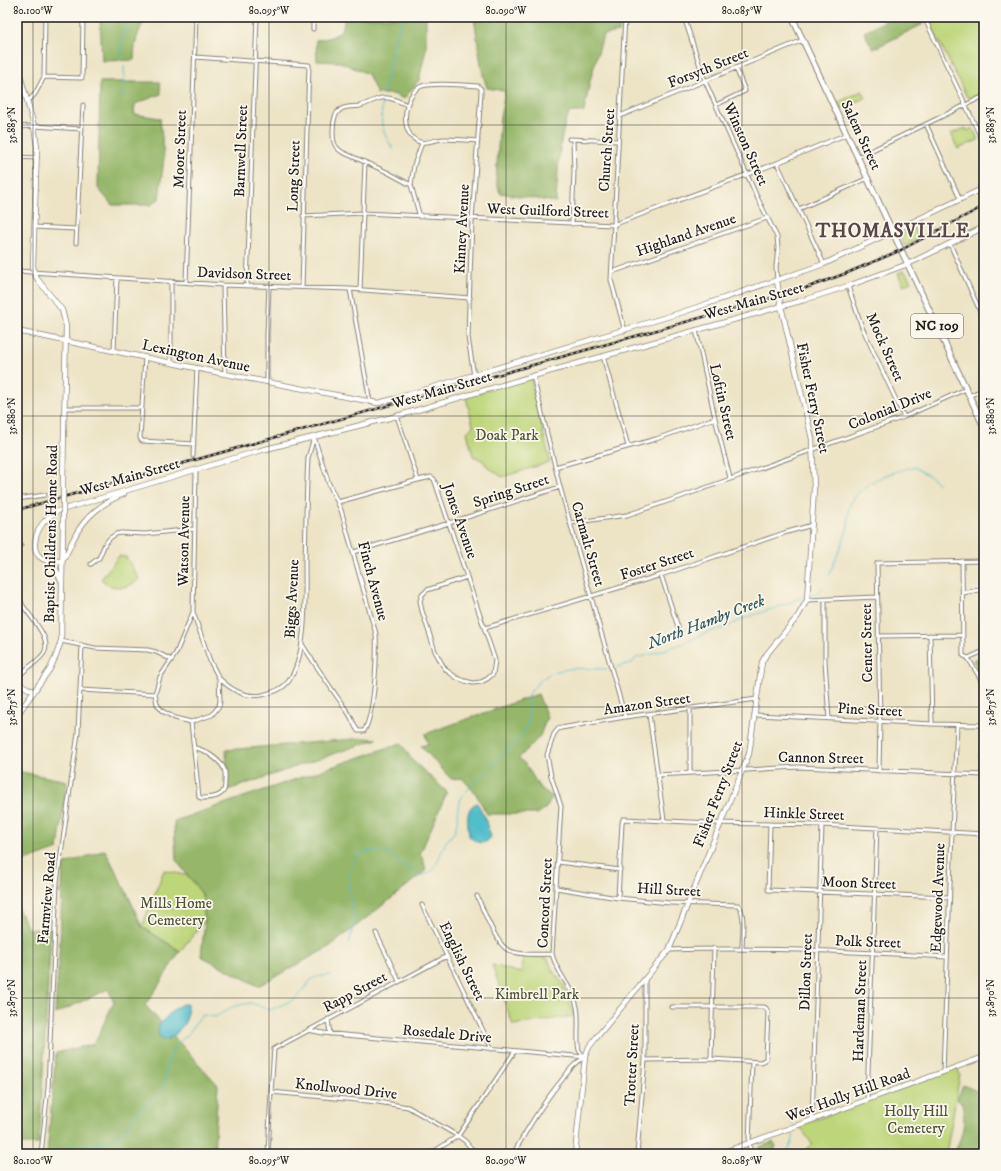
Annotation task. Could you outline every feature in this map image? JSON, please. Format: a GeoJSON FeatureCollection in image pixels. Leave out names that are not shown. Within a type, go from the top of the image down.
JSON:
{"type":"FeatureCollection","features":[{"type":"Feature","properties":{"kind":"main road","name":"Salem Street"},"geometry":{"type":"LineString","coordinates":[[792,17],[908,264]]}},
{"type":"Feature","properties":{"kind":"main road","name":"NC 109"},"geometry":{"type":"LineString","coordinates":[[908,264],[984,427]]}},
{"type":"Feature","properties":{"kind":"street"},"geometry":{"type":"LineString","coordinates":[[28,100],[35,94],[44,77],[44,17]]}},
{"type":"Feature","properties":{"kind":"street"},"geometry":{"type":"LineString","coordinates":[[44,77],[82,78],[83,17]]}},
{"type":"Feature","properties":{"kind":"street","name":"Moore Street"},"geometry":{"type":"LineString","coordinates":[[186,282],[196,17]]}},
{"type":"Feature","properties":{"kind":"street","name":"Barnwell Street"},"geometry":{"type":"LineString","coordinates":[[247,286],[257,17]]}},
{"type":"Feature","properties":{"kind":"street"},"geometry":{"type":"LineString","coordinates":[[313,30],[314,17]]}},
{"type":"Feature","properties":{"kind":"street","name":"Church Street"},"geometry":{"type":"LineString","coordinates":[[625,17],[611,285],[625,331]]}},
{"type":"Feature","properties":{"kind":"street","name":"Winston Street"},"geometry":{"type":"LineString","coordinates":[[684,17],[705,81],[777,237],[777,281]]}},
{"type":"Feature","properties":{"kind":"street"},"geometry":{"type":"LineString","coordinates":[[924,17],[984,144]]}},
{"type":"Feature","properties":{"kind":"street","name":"Forsyth Street"},"geometry":{"type":"LineString","coordinates":[[620,116],[803,40]]}},
{"type":"Feature","properties":{"kind":"street"},"geometry":{"type":"LineString","coordinates":[[195,57],[255,62]]}},
{"type":"Feature","properties":{"kind":"street","name":"Long Street"},"geometry":{"type":"LineString","coordinates":[[255,62],[309,65],[303,216],[302,287]]}},
{"type":"Feature","properties":{"kind":"street"},"geometry":{"type":"LineString","coordinates":[[17,64],[28,100],[37,147],[34,273]]}},
{"type":"Feature","properties":{"kind":"street"},"geometry":{"type":"LineString","coordinates":[[716,105],[745,91],[736,68]]}},
{"type":"Feature","properties":{"kind":"street","name":"Kinney Avenue"},"geometry":{"type":"LineString","coordinates":[[407,105],[415,91],[424,86],[478,86],[481,89],[472,220],[468,337],[474,376]]}},
{"type":"Feature","properties":{"kind":"street"},"geometry":{"type":"LineString","coordinates":[[858,157],[984,96]]}},
{"type":"Feature","properties":{"kind":"street"},"geometry":{"type":"LineString","coordinates":[[411,185],[400,178],[342,152],[335,145],[334,139],[334,125],[337,113],[344,107],[360,106],[387,97],[407,105],[406,121],[409,132],[413,138],[422,143],[444,139],[478,141]]}},
{"type":"Feature","properties":{"kind":"street"},"geometry":{"type":"LineString","coordinates":[[76,243],[82,105]]}},
{"type":"Feature","properties":{"kind":"street"},"geometry":{"type":"LineString","coordinates":[[926,124],[960,199]]}},
{"type":"Feature","properties":{"kind":"street"},"geometry":{"type":"LineString","coordinates":[[17,127],[34,126],[82,128]]}},
{"type":"Feature","properties":{"kind":"street","name":"West Guilford Street"},"geometry":{"type":"LineString","coordinates":[[303,216],[363,214],[472,220],[613,225],[777,163],[847,134]]}},
{"type":"Feature","properties":{"kind":"street"},"geometry":{"type":"LineString","coordinates":[[572,224],[574,171],[571,140],[618,141]]}},
{"type":"Feature","properties":{"kind":"street"},"geometry":{"type":"LineString","coordinates":[[420,217],[411,185],[413,170],[422,143]]}},
{"type":"Feature","properties":{"kind":"street"},"geometry":{"type":"LineString","coordinates":[[17,157],[37,158]]}},
{"type":"Feature","properties":{"kind":"street"},"geometry":{"type":"LineString","coordinates":[[360,290],[365,162]]}},
{"type":"Feature","properties":{"kind":"street"},"geometry":{"type":"LineString","coordinates":[[777,163],[824,264]]}},
{"type":"Feature","properties":{"kind":"street"},"geometry":{"type":"LineString","coordinates":[[799,209],[868,178]]}},
{"type":"Feature","properties":{"kind":"street","name":"West Main Street"},"geometry":{"type":"LineString","coordinates":[[370,402],[378,403],[394,399],[474,376],[625,331],[777,281],[824,264],[984,188]]}},
{"type":"Feature","properties":{"kind":"street","name":"Highland Avenue"},"geometry":{"type":"LineString","coordinates":[[612,272],[767,218]]}},
{"type":"Feature","properties":{"kind":"street"},"geometry":{"type":"LineString","coordinates":[[34,226],[76,229]]}},
{"type":"Feature","properties":{"kind":"street","name":"West Main Street"},"geometry":{"type":"LineString","coordinates":[[62,582],[56,569],[48,561],[37,554],[35,545],[43,523],[52,514],[58,511],[258,451],[397,416],[848,286],[908,264],[984,227]]}},
{"type":"Feature","properties":{"kind":"street"},"geometry":{"type":"LineString","coordinates":[[950,244],[984,320]]}},
{"type":"Feature","properties":{"kind":"street","name":"Davidson Street"},"geometry":{"type":"LineString","coordinates":[[17,271],[223,285],[350,289],[470,298]]}},
{"type":"Feature","properties":{"kind":"street","name":"Baptist Childrens Home Road"},"geometry":{"type":"LineString","coordinates":[[17,714],[54,662],[61,641],[66,326],[62,310],[42,287],[34,273]]}},
{"type":"Feature","properties":{"kind":"street"},"geometry":{"type":"LineString","coordinates":[[114,350],[117,278]]}},
{"type":"Feature","properties":{"kind":"street"},"geometry":{"type":"LineString","coordinates":[[171,281],[171,362]]}},
{"type":"Feature","properties":{"kind":"street","name":"Fisher Ferry Street"},"geometry":{"type":"LineString","coordinates":[[575,1154],[585,1057],[589,1047],[669,950],[687,903],[743,770],[750,748],[761,665],[764,658],[798,616],[807,600],[814,489],[814,450],[781,306],[777,281]]}},
{"type":"Feature","properties":{"kind":"street"},"geometry":{"type":"LineString","coordinates":[[223,285],[224,374]]}},
{"type":"Feature","properties":{"kind":"street"},"geometry":{"type":"LineString","coordinates":[[267,382],[269,286]]}},
{"type":"Feature","properties":{"kind":"street","name":"Mock Street"},"geometry":{"type":"LineString","coordinates":[[848,286],[862,327],[904,417]]}},
{"type":"Feature","properties":{"kind":"street"},"geometry":{"type":"LineString","coordinates":[[350,289],[370,402]]}},
{"type":"Feature","properties":{"kind":"street","name":"Loftin Street"},"geometry":{"type":"LineString","coordinates":[[696,330],[730,478]]}},
{"type":"Feature","properties":{"kind":"street","name":"Lexington Avenue"},"geometry":{"type":"LineString","coordinates":[[17,331],[224,374],[370,402]]}},
{"type":"Feature","properties":{"kind":"street"},"geometry":{"type":"LineString","coordinates":[[603,356],[628,446]]}},
{"type":"Feature","properties":{"kind":"street"},"geometry":{"type":"LineString","coordinates":[[145,357],[140,438],[145,442],[194,444]]}},
{"type":"Feature","properties":{"kind":"street"},"geometry":{"type":"LineString","coordinates":[[193,456],[196,368]]}},
{"type":"Feature","properties":{"kind":"street","name":"Carmalt Street"},"geometry":{"type":"LineString","coordinates":[[533,376],[560,487],[625,717]]}},
{"type":"Feature","properties":{"kind":"street","name":"Colonial Drive"},"geometry":{"type":"LineString","coordinates":[[571,523],[627,515],[904,417],[966,389]]}},
{"type":"Feature","properties":{"kind":"street"},"geometry":{"type":"LineString","coordinates":[[969,396],[984,389]]}},
{"type":"Feature","properties":{"kind":"street"},"geometry":{"type":"LineString","coordinates":[[65,408],[142,408]]}},
{"type":"Feature","properties":{"kind":"street","name":"Jones Avenue"},"geometry":{"type":"LineString","coordinates":[[397,416],[418,480],[431,477],[434,479],[495,660],[493,674],[481,682],[473,683],[457,678],[446,670],[435,651],[420,601],[422,595],[427,590],[467,577]]}},
{"type":"Feature","properties":{"kind":"street","name":"Spring Street"},"geometry":{"type":"LineString","coordinates":[[555,467],[666,436],[715,418]]}},
{"type":"Feature","properties":{"kind":"street","name":"Finch Avenue"},"geometry":{"type":"LineString","coordinates":[[302,644],[332,691],[350,715],[358,731],[364,730],[369,718],[377,654],[376,634],[354,552],[338,502],[329,484],[314,437]]}},
{"type":"Feature","properties":{"kind":"street","name":"Biggs Avenue"},"geometry":{"type":"LineString","coordinates":[[219,678],[233,690],[250,696],[258,696],[276,691],[284,686],[289,681],[296,666],[302,644],[304,611],[308,458],[314,437]]}},
{"type":"Feature","properties":{"kind":"street","name":"Watson Avenue"},"geometry":{"type":"LineString","coordinates":[[193,612],[196,470]]}},
{"type":"Feature","properties":{"kind":"street"},"geometry":{"type":"LineString","coordinates":[[338,502],[418,480]]}},
{"type":"Feature","properties":{"kind":"street"},"geometry":{"type":"LineString","coordinates":[[48,561],[62,561],[68,553],[79,529],[98,508],[119,495],[156,482]]}},
{"type":"Feature","properties":{"kind":"street","name":"Spring Street"},"geometry":{"type":"LineString","coordinates":[[354,552],[560,487]]}},
{"type":"Feature","properties":{"kind":"street"},"geometry":{"type":"LineString","coordinates":[[17,499],[45,495]]}},
{"type":"Feature","properties":{"kind":"street","name":"Foster Street"},"geometry":{"type":"LineString","coordinates":[[485,628],[661,575],[784,533],[812,525]]}},
{"type":"Feature","properties":{"kind":"street"},"geometry":{"type":"LineString","coordinates":[[91,564],[100,558],[105,544],[116,534],[145,534],[194,529]]}},
{"type":"Feature","properties":{"kind":"street"},"geometry":{"type":"LineString","coordinates":[[984,560],[962,561],[963,655],[968,658],[980,678],[984,689]]}},
{"type":"Feature","properties":{"kind":"street","name":"Center Street"},"geometry":{"type":"LineString","coordinates":[[879,771],[880,722],[877,563],[962,561]]}},
{"type":"Feature","properties":{"kind":"street"},"geometry":{"type":"LineString","coordinates":[[661,575],[678,627]]}},
{"type":"Feature","properties":{"kind":"street"},"geometry":{"type":"LineString","coordinates":[[17,589],[22,604],[44,636],[47,645],[45,652],[41,657],[23,670],[17,679]]}},
{"type":"Feature","properties":{"kind":"street"},"geometry":{"type":"LineString","coordinates":[[963,593],[984,589]]}},
{"type":"Feature","properties":{"kind":"street"},"geometry":{"type":"LineString","coordinates":[[807,600],[877,597]]}},
{"type":"Feature","properties":{"kind":"street"},"geometry":{"type":"LineString","coordinates":[[825,600],[825,660],[829,719]]}},
{"type":"Feature","properties":{"kind":"street"},"geometry":{"type":"LineString","coordinates":[[193,612],[210,660],[219,678],[220,702],[216,711],[207,717],[191,722],[175,718],[162,711],[157,704],[156,694],[160,677],[176,653],[193,612]]}},
{"type":"Feature","properties":{"kind":"street"},"geometry":{"type":"LineString","coordinates":[[878,636],[963,634]]}},
{"type":"Feature","properties":{"kind":"street"},"geometry":{"type":"LineString","coordinates":[[930,635],[932,724]]}},
{"type":"Feature","properties":{"kind":"street"},"geometry":{"type":"LineString","coordinates":[[61,641],[95,648],[148,650],[156,652],[172,660]]}},
{"type":"Feature","properties":{"kind":"street","name":"Farmview Road"},"geometry":{"type":"LineString","coordinates":[[41,1154],[48,1088],[57,882],[78,733],[82,645]]}},
{"type":"Feature","properties":{"kind":"street"},"geometry":{"type":"LineString","coordinates":[[968,658],[984,651]]}},
{"type":"Feature","properties":{"kind":"street"},"geometry":{"type":"LineString","coordinates":[[17,682],[34,692]]}},
{"type":"Feature","properties":{"kind":"street"},"geometry":{"type":"LineString","coordinates":[[80,690],[156,694]]}},
{"type":"Feature","properties":{"kind":"street","name":"Amazon Street"},"geometry":{"type":"LineString","coordinates":[[550,744],[556,731],[561,728],[625,717],[757,699]]}},
{"type":"Feature","properties":{"kind":"street"},"geometry":{"type":"LineString","coordinates":[[690,708],[690,773]]}},
{"type":"Feature","properties":{"kind":"street"},"geometry":{"type":"LineString","coordinates":[[649,714],[664,820]]}},
{"type":"Feature","properties":{"kind":"street","name":"Pine Street"},"geometry":{"type":"LineString","coordinates":[[755,715],[880,722],[984,725]]}},
{"type":"Feature","properties":{"kind":"street"},"geometry":{"type":"LineString","coordinates":[[191,722],[195,748],[199,797],[206,798],[218,796],[224,792],[225,788],[224,769],[208,754],[195,748]]}},
{"type":"Feature","properties":{"kind":"street","name":"Edgewood Avenue"},"geometry":{"type":"LineString","coordinates":[[943,1072],[957,725]]}},
{"type":"Feature","properties":{"kind":"street","name":"Concord Street"},"geometry":{"type":"LineString","coordinates":[[550,744],[548,761],[551,776],[561,806],[552,954],[556,966],[569,986],[576,1002],[579,1016],[578,1047],[580,1052],[585,1057]]}},
{"type":"Feature","properties":{"kind":"street"},"geometry":{"type":"LineString","coordinates":[[983,775],[984,744]]}},
{"type":"Feature","properties":{"kind":"street","name":"Cannon Street"},"geometry":{"type":"LineString","coordinates":[[657,775],[800,767],[983,775]]}},
{"type":"Feature","properties":{"kind":"street","name":"Hinkle Street"},"geometry":{"type":"LineString","coordinates":[[620,870],[623,819],[822,825],[984,834]]}},
{"type":"Feature","properties":{"kind":"street","name":"Moon Street"},"geometry":{"type":"LineString","coordinates":[[770,824],[768,890],[949,897]]}},
{"type":"Feature","properties":{"kind":"street","name":"Dillon Street"},"geometry":{"type":"LineString","coordinates":[[812,1120],[822,825]]}},
{"type":"Feature","properties":{"kind":"street","name":"Hardeman Street"},"geometry":{"type":"LineString","coordinates":[[867,1099],[877,828]]}},
{"type":"Feature","properties":{"kind":"street"},"geometry":{"type":"LineString","coordinates":[[558,862],[620,870],[618,898]]}},
{"type":"Feature","properties":{"kind":"street","name":"Hill Street"},"geometry":{"type":"LineString","coordinates":[[556,888],[618,898],[738,905],[741,908],[742,915],[742,948]]}},
{"type":"Feature","properties":{"kind":"street"},"geometry":{"type":"LineString","coordinates":[[477,896],[498,940],[504,947],[508,950],[517,952],[552,954]]}},
{"type":"Feature","properties":{"kind":"street","name":"English Street"},"geometry":{"type":"LineString","coordinates":[[422,905],[492,1049]]}},
{"type":"Feature","properties":{"kind":"street"},"geometry":{"type":"LineString","coordinates":[[376,933],[399,981]]}},
{"type":"Feature","properties":{"kind":"street"},"geometry":{"type":"LineString","coordinates":[[711,1059],[714,948]]}},
{"type":"Feature","properties":{"kind":"street","name":"Polk Street"},"geometry":{"type":"LineString","coordinates":[[669,950],[742,948],[873,952],[947,957]]}},
{"type":"Feature","properties":{"kind":"street","name":"Rapp Street"},"geometry":{"type":"LineString","coordinates":[[271,1092],[274,1049],[447,956]]}},
{"type":"Feature","properties":{"kind":"street","name":"Trotter Street"},"geometry":{"type":"LineString","coordinates":[[637,1154],[645,1060],[645,978]]}},
{"type":"Feature","properties":{"kind":"street"},"geometry":{"type":"LineString","coordinates":[[645,1060],[711,1059],[763,1062],[766,1059],[768,1012],[766,1008],[672,1007]]}},
{"type":"Feature","properties":{"kind":"street"},"geometry":{"type":"LineString","coordinates":[[328,1019],[330,1034]]}},
{"type":"Feature","properties":{"kind":"street","name":"Rosedale Drive"},"geometry":{"type":"LineString","coordinates":[[308,1030],[330,1034],[585,1057]]}},
{"type":"Feature","properties":{"kind":"street"},"geometry":{"type":"LineString","coordinates":[[430,1154],[458,1136],[515,1051]]}},
{"type":"Feature","properties":{"kind":"street"},"geometry":{"type":"LineString","coordinates":[[513,1154],[532,1120],[548,1096],[575,1064],[585,1057]]}},
{"type":"Feature","properties":{"kind":"street","name":"West Holly Hill Road"},"geometry":{"type":"LineString","coordinates":[[720,1154],[984,1057]]}},
{"type":"Feature","properties":{"kind":"street"},"geometry":{"type":"LineString","coordinates":[[751,1154],[749,1143],[752,1062]]}},
{"type":"Feature","properties":{"kind":"street"},"geometry":{"type":"LineString","coordinates":[[268,1154],[271,1092]]}},
{"type":"Feature","properties":{"kind":"street","name":"Knollwood Drive"},"geometry":{"type":"LineString","coordinates":[[271,1092],[408,1107],[458,1136],[465,1141],[476,1154]]}},
{"type":"Feature","properties":{"kind":"green space"},"geometry":{"type":"Polygon","coordinates":[[[100,17],[146,17],[137,38],[134,60],[102,61],[100,17]]]}},
{"type":"Feature","properties":{"kind":"green space"},"geometry":{"type":"Polygon","coordinates":[[[344,17],[426,17],[426,49],[419,80],[404,99],[393,94],[377,94],[368,74],[340,62],[317,61],[316,40],[332,37],[340,31],[344,23],[344,17]]]}},
{"type":"Feature","properties":{"kind":"green space"},"geometry":{"type":"Polygon","coordinates":[[[474,17],[621,17],[619,32],[603,35],[590,81],[584,112],[570,112],[566,121],[559,156],[556,202],[500,193],[496,180],[500,118],[505,91],[487,88],[482,71],[474,17]]]}},
{"type":"Feature","properties":{"kind":"green space"},"geometry":{"type":"Polygon","coordinates":[[[893,17],[919,17],[923,24],[873,49],[864,32],[893,17]]]}},
{"type":"Feature","properties":{"kind":"green space"},"geometry":{"type":"Polygon","coordinates":[[[927,17],[984,17],[984,92],[970,99],[967,97],[927,17]]]}},
{"type":"Feature","properties":{"kind":"green space"},"geometry":{"type":"Polygon","coordinates":[[[100,82],[160,82],[161,94],[135,104],[134,114],[160,118],[164,158],[159,199],[151,205],[112,205],[98,188],[100,82]]]}},
{"type":"Feature","properties":{"kind":"green space"},"geometry":{"type":"Polygon","coordinates":[[[862,91],[866,97],[841,110],[837,103],[862,91]]]}},
{"type":"Feature","properties":{"kind":"green space"},"geometry":{"type":"Polygon","coordinates":[[[966,128],[967,131],[973,128],[978,140],[958,149],[951,134],[966,128]]]}},
{"type":"Feature","properties":{"kind":"green space"},"geometry":{"type":"Polygon","coordinates":[[[914,228],[920,239],[904,246],[901,234],[914,228]]]}},
{"type":"Feature","properties":{"kind":"green space"},"geometry":{"type":"Polygon","coordinates":[[[903,271],[906,273],[911,282],[903,285],[898,273],[903,271]]]}},
{"type":"Feature","properties":{"kind":"green space","name":"Doak Park"},"geometry":{"type":"Polygon","coordinates":[[[530,376],[550,462],[502,477],[488,467],[482,460],[473,456],[467,432],[473,426],[466,397],[530,376]]]}},
{"type":"Feature","properties":{"kind":"green space"},"geometry":{"type":"Polygon","coordinates":[[[119,556],[126,557],[139,579],[125,587],[115,587],[105,583],[101,579],[119,556]]]}},
{"type":"Feature","properties":{"kind":"green space"},"geometry":{"type":"Polygon","coordinates":[[[984,656],[984,682],[973,660],[984,656]]]}},
{"type":"Feature","properties":{"kind":"green space"},"geometry":{"type":"Polygon","coordinates":[[[538,694],[547,717],[540,736],[519,758],[527,766],[539,787],[553,797],[546,808],[536,814],[487,814],[476,794],[462,778],[451,779],[421,746],[428,744],[425,734],[538,694]]]}},
{"type":"Feature","properties":{"kind":"green space"},"geometry":{"type":"Polygon","coordinates":[[[365,738],[377,739],[228,790],[226,750],[365,738]]]}},
{"type":"Feature","properties":{"kind":"green space"},"geometry":{"type":"Polygon","coordinates":[[[401,743],[412,760],[447,792],[420,854],[423,858],[426,870],[329,947],[258,986],[201,956],[205,921],[202,894],[176,860],[174,821],[401,743]]]}},
{"type":"Feature","properties":{"kind":"green space"},"geometry":{"type":"Polygon","coordinates":[[[17,771],[67,781],[58,849],[17,864],[17,771]]]}},
{"type":"Feature","properties":{"kind":"green space"},"geometry":{"type":"Polygon","coordinates":[[[105,850],[129,897],[142,927],[180,951],[145,1005],[218,1085],[214,1154],[47,1154],[56,1053],[94,1044],[114,1002],[108,989],[55,1014],[63,865],[105,850]]]}},
{"type":"Feature","properties":{"kind":"green space","name":"Mills Home Cemetery"},"geometry":{"type":"Polygon","coordinates":[[[164,870],[189,876],[202,894],[205,921],[180,951],[142,927],[164,870]]]}},
{"type":"Feature","properties":{"kind":"green space"},"geometry":{"type":"Polygon","coordinates":[[[17,906],[28,929],[51,930],[39,1144],[17,1144],[17,906]]]}},
{"type":"Feature","properties":{"kind":"green space","name":"Kimbrell Park"},"geometry":{"type":"Polygon","coordinates":[[[524,956],[547,958],[554,973],[564,985],[574,1016],[513,1025],[492,965],[521,973],[524,956]]]}},
{"type":"Feature","properties":{"kind":"green space","name":"Holly Hill Cemetery"},"geometry":{"type":"Polygon","coordinates":[[[957,1067],[960,1075],[946,1154],[802,1154],[812,1144],[799,1126],[957,1067]]]}},
{"type":"Feature","properties":{"kind":"green space"},"geometry":{"type":"Polygon","coordinates":[[[963,1085],[984,1093],[984,1154],[954,1154],[964,1123],[962,1103],[957,1100],[963,1085]]]}},
{"type":"Feature","properties":{"kind":"green space"},"geometry":{"type":"Polygon","coordinates":[[[773,1142],[776,1145],[774,1154],[756,1154],[760,1147],[773,1142]]]}},
{"type":"Feature","properties":{"kind":"water"},"geometry":{"type":"Polygon","coordinates":[[[477,803],[485,817],[491,837],[486,842],[477,842],[469,836],[468,812],[473,805],[477,803]]]}},
{"type":"Feature","properties":{"kind":"water"},"geometry":{"type":"Polygon","coordinates":[[[182,1004],[187,1004],[186,1020],[179,1031],[169,1039],[162,1040],[158,1033],[158,1026],[173,1010],[182,1004]]]}},
{"type":"Feature","properties":{"kind":"waterway"},"geometry":{"type":"LineString","coordinates":[[123,61],[122,38],[126,27],[134,17]]}},
{"type":"Feature","properties":{"kind":"waterway"},"geometry":{"type":"LineString","coordinates":[[383,93],[401,17]]}},
{"type":"Feature","properties":{"kind":"waterway"},"geometry":{"type":"LineString","coordinates":[[123,97],[125,86],[124,66]]}},
{"type":"Feature","properties":{"kind":"waterway"},"geometry":{"type":"LineString","coordinates":[[382,102],[383,129],[393,149]]}},
{"type":"Feature","properties":{"kind":"waterway","name":"North Hamby Creek"},"geometry":{"type":"LineString","coordinates":[[829,575],[848,527],[850,505],[854,497],[868,484],[886,475],[914,467],[931,477],[939,484]]}},
{"type":"Feature","properties":{"kind":"waterway","name":"North Hamby Creek"},"geometry":{"type":"LineString","coordinates":[[810,595],[819,593],[822,588]]}},
{"type":"Feature","properties":{"kind":"waterway","name":"North Hamby Creek"},"geometry":{"type":"LineString","coordinates":[[617,667],[632,663],[636,658],[684,643],[708,632],[724,628],[745,618],[787,604],[803,596]]}},
{"type":"Feature","properties":{"kind":"waterway","name":"North Hamby Creek"},"geometry":{"type":"LineString","coordinates":[[349,943],[355,919],[350,898],[348,879],[350,870],[358,854],[372,851],[388,852],[396,860],[411,869],[417,876],[424,875],[429,872],[436,864],[446,842],[455,831],[458,808],[462,797],[479,777],[523,733],[529,716],[527,698],[534,686],[543,678],[561,670],[583,668],[607,669]]}},
{"type":"Feature","properties":{"kind":"waterway","name":"North Hamby Creek"},"geometry":{"type":"LineString","coordinates":[[59,1154],[73,1143],[79,1148],[106,1141],[117,1136],[126,1129],[132,1118],[164,1088],[166,1069],[172,1051],[203,1015],[215,1017],[232,1007],[251,1003],[270,1010],[295,999],[311,980],[316,977],[330,975]]}},
{"type":"Feature","properties":{"kind":"waterway"},"geometry":{"type":"LineString","coordinates":[[791,1119],[793,1124]]}},
{"type":"Feature","properties":{"kind":"waterway"},"geometry":{"type":"LineString","coordinates":[[787,1153],[792,1143],[794,1134]]}},
{"type":"Feature","properties":{"kind":"railway"},"geometry":{"type":"LineString","coordinates":[[17,510],[803,289],[847,273],[901,250],[984,206]]}},
{"type":"Feature","properties":{"kind":"district","name":"THOMASVILLE"},"geometry":{"type":"Point","coordinates":[893,231]}}]}
